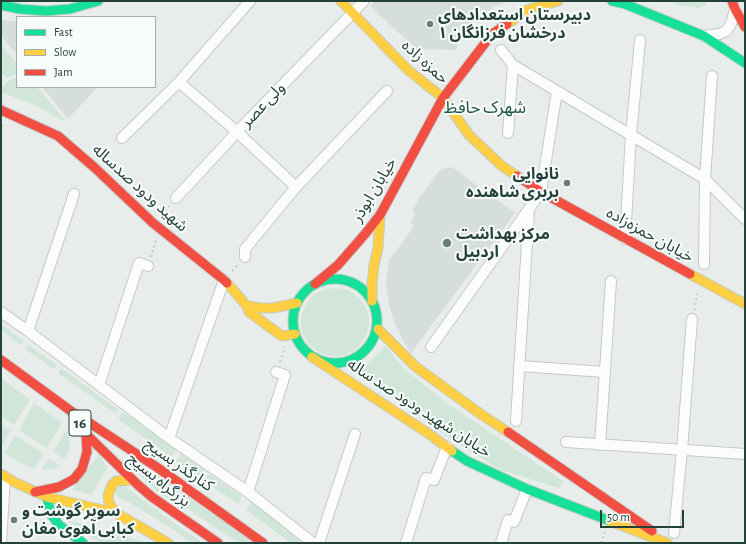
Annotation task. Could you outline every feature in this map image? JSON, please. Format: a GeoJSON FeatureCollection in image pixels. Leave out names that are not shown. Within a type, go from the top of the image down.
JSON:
{"type":"FeatureCollection","features":[{"type":"Feature","properties":{"kind":"main road"},"geometry":{"type":"LineString","coordinates":[[1,4],[20,9],[46,10],[70,9],[98,1]]}},
{"type":"Feature","properties":{"kind":"main road","name":"حمزه زاده"},"geometry":{"type":"LineString","coordinates":[[340,1],[408,70],[443,98],[469,135],[502,166],[541,192]]}},
{"type":"Feature","properties":{"kind":"main road","name":"خیابان ابوذر"},"geometry":{"type":"LineString","coordinates":[[315,284],[338,265],[380,215],[443,98],[492,34],[527,10],[558,1]]}},
{"type":"Feature","properties":{"kind":"main road"},"geometry":{"type":"LineString","coordinates":[[612,1],[625,4],[704,36],[745,63]]}},
{"type":"Feature","properties":{"kind":"main road"},"geometry":{"type":"LineString","coordinates":[[733,5],[745,27]]}},
{"type":"Feature","properties":{"kind":"main road","name":"شهید ودود صدساله"},"geometry":{"type":"LineString","coordinates":[[1,110],[58,136],[156,225],[224,280],[247,306],[249,312],[282,336],[295,335]]}},
{"type":"Feature","properties":{"kind":"main road","name":"خیابان حمزه‌زاده"},"geometry":{"type":"LineString","coordinates":[[541,192],[745,304]]}},
{"type":"Feature","properties":{"kind":"main road"},"geometry":{"type":"LineString","coordinates":[[372,301],[372,284],[378,248],[380,215]]}},
{"type":"Feature","properties":{"kind":"main road"},"geometry":{"type":"LineString","coordinates":[[328,279],[341,279],[354,283],[364,290],[372,301],[376,313],[378,329],[366,351],[354,359],[340,364],[325,363],[312,357],[300,345],[295,335],[293,316],[297,303],[304,292],[315,284],[328,279]]}},
{"type":"Feature","properties":{"kind":"main road"},"geometry":{"type":"LineString","coordinates":[[247,306],[273,308],[297,303]]}},
{"type":"Feature","properties":{"kind":"main road","name":"خیابان شهید ودود صد ساله"},"geometry":{"type":"LineString","coordinates":[[378,329],[416,367],[482,415],[541,454],[668,543]]}},
{"type":"Feature","properties":{"kind":"main road","name":"خیابان شهید ودود صد ساله"},"geometry":{"type":"LineString","coordinates":[[312,357],[467,460],[527,489],[668,543]]}},
{"type":"Feature","properties":{"kind":"main road","name":"16"},"geometry":{"type":"LineString","coordinates":[[1,360],[75,414],[86,434],[87,452],[82,469],[74,479],[59,487],[35,492]]}},
{"type":"Feature","properties":{"kind":"main road","name":"کنارگذر بسیج"},"geometry":{"type":"LineString","coordinates":[[75,414],[158,468],[263,543]]}},
{"type":"Feature","properties":{"kind":"main road","name":"بزرگراه بسیج"},"geometry":{"type":"LineString","coordinates":[[86,434],[132,480],[152,497],[218,543]]}},
{"type":"Feature","properties":{"kind":"main road"},"geometry":{"type":"LineString","coordinates":[[3,476],[47,497],[116,514],[168,543]]}},
{"type":"Feature","properties":{"kind":"main road"},"geometry":{"type":"LineString","coordinates":[[116,514],[109,503],[109,491],[116,481],[132,480]]}},
{"type":"Feature","properties":{"kind":"main road"},"geometry":{"type":"LineString","coordinates":[[47,497],[51,514],[59,525],[83,543]]}},
{"type":"Feature","properties":{"kind":"street"},"geometry":{"type":"LineString","coordinates":[[122,138],[179,82],[250,1]]}},
{"type":"Feature","properties":{"kind":"street","name":"ولی عصر"},"geometry":{"type":"LineString","coordinates":[[176,198],[237,132],[364,1]]}},
{"type":"Feature","properties":{"kind":"street"},"geometry":{"type":"LineString","coordinates":[[704,36],[719,34],[726,31],[731,24],[733,5]]}},
{"type":"Feature","properties":{"kind":"street"},"geometry":{"type":"LineString","coordinates":[[625,239],[631,136],[640,40]]}},
{"type":"Feature","properties":{"kind":"street"},"geometry":{"type":"LineString","coordinates":[[501,50],[513,64],[705,179],[745,219]]}},
{"type":"Feature","properties":{"kind":"street"},"geometry":{"type":"LineString","coordinates":[[508,133],[513,64]]}},
{"type":"Feature","properties":{"kind":"street"},"geometry":{"type":"LineString","coordinates":[[704,264],[705,179],[712,76]]}},
{"type":"Feature","properties":{"kind":"street"},"geometry":{"type":"LineString","coordinates":[[179,82],[237,132],[296,187]]}},
{"type":"Feature","properties":{"kind":"street"},"geometry":{"type":"LineString","coordinates":[[245,257],[245,248],[296,187],[387,91]]}},
{"type":"Feature","properties":{"kind":"street"},"geometry":{"type":"LineString","coordinates":[[431,347],[541,192],[557,91]]}},
{"type":"Feature","properties":{"kind":"street"},"geometry":{"type":"LineString","coordinates":[[28,331],[74,194]]}},
{"type":"Feature","properties":{"kind":"street"},"geometry":{"type":"LineString","coordinates":[[516,421],[529,210]]}},
{"type":"Feature","properties":{"kind":"street"},"geometry":{"type":"LineString","coordinates":[[99,385],[139,263],[148,266]]}},
{"type":"Feature","properties":{"kind":"street"},"geometry":{"type":"LineString","coordinates":[[169,438],[224,280]]}},
{"type":"Feature","properties":{"kind":"street"},"geometry":{"type":"LineString","coordinates":[[600,444],[611,281]]}},
{"type":"Feature","properties":{"kind":"street"},"geometry":{"type":"LineString","coordinates":[[1,312],[169,438],[248,492],[313,543]]}},
{"type":"Feature","properties":{"kind":"street"},"geometry":{"type":"LineString","coordinates":[[674,533],[692,319]]}},
{"type":"Feature","properties":{"kind":"street"},"geometry":{"type":"LineString","coordinates":[[519,366],[605,372]]}},
{"type":"Feature","properties":{"kind":"street"},"geometry":{"type":"LineString","coordinates":[[248,492],[285,375],[276,372]]}},
{"type":"Feature","properties":{"kind":"street"},"geometry":{"type":"LineString","coordinates":[[318,543],[355,434]]}},
{"type":"Feature","properties":{"kind":"street"},"geometry":{"type":"LineString","coordinates":[[566,442],[745,454]]}},
{"type":"Feature","properties":{"kind":"street"},"geometry":{"type":"LineString","coordinates":[[406,543],[426,478],[434,480],[448,447]]}},
{"type":"Feature","properties":{"kind":"street"},"geometry":{"type":"LineString","coordinates":[[1,543],[3,476]]}},
{"type":"Feature","properties":{"kind":"street"},"geometry":{"type":"LineString","coordinates":[[500,543],[508,520],[514,522],[527,489]]}},
{"type":"Feature","properties":{"kind":"path"},"geometry":{"type":"LineString","coordinates":[[148,266],[156,225],[176,198]]}},
{"type":"Feature","properties":{"kind":"path"},"geometry":{"type":"LineString","coordinates":[[224,280],[245,257]]}},
{"type":"Feature","properties":{"kind":"path"},"geometry":{"type":"LineString","coordinates":[[692,319],[701,280]]}},
{"type":"Feature","properties":{"kind":"path"},"geometry":{"type":"LineString","coordinates":[[276,372],[286,345],[295,335]]}},
{"type":"Feature","properties":{"kind":"shaded area","name":"دبیرستان استعدادهای درخشان فرزانگان ۱"},"geometry":{"type":"Polygon","coordinates":[[[375,1],[508,1],[496,6],[473,22],[465,31],[456,50],[417,49],[370,6],[375,1]]]}},
{"type":"Feature","properties":{"kind":"shaded area"},"geometry":{"type":"Polygon","coordinates":[[[1,19],[16,21],[16,54],[1,36],[1,19]]]}},
{"type":"Feature","properties":{"kind":"shaded area"},"geometry":{"type":"Polygon","coordinates":[[[43,88],[97,88],[68,119],[43,88]]]}},
{"type":"Feature","properties":{"kind":"shaded area","name":"مرکز بهداشت اردبیل"},"geometry":{"type":"Polygon","coordinates":[[[452,167],[515,213],[411,353],[402,339],[393,319],[389,305],[386,281],[389,261],[414,226],[410,223],[415,214],[412,212],[419,198],[441,169],[452,167]]]}},
{"type":"Feature","properties":{"kind":"green space"},"geometry":{"type":"Polygon","coordinates":[[[673,1],[707,1],[706,4],[699,8],[677,5],[673,1]]]}},
{"type":"Feature","properties":{"kind":"green space"},"geometry":{"type":"Polygon","coordinates":[[[3,47],[16,62],[16,74],[7,78],[1,72],[1,49],[3,47]]]}},
{"type":"Feature","properties":{"kind":"green space"},"geometry":{"type":"Polygon","coordinates":[[[16,77],[16,88],[38,88],[65,120],[61,120],[34,105],[1,92],[1,89],[9,80],[16,77]]]}},
{"type":"Feature","properties":{"kind":"green space"},"geometry":{"type":"Polygon","coordinates":[[[328,288],[342,288],[354,293],[364,303],[369,315],[369,329],[364,341],[354,351],[342,356],[328,356],[316,351],[306,341],[301,329],[301,315],[306,303],[316,293],[328,288]]]}},
{"type":"Feature","properties":{"kind":"green space"},"geometry":{"type":"Polygon","coordinates":[[[1,324],[24,341],[21,345],[1,330],[1,324]]]}},
{"type":"Feature","properties":{"kind":"green space"},"geometry":{"type":"Polygon","coordinates":[[[28,345],[57,365],[54,369],[25,349],[28,345]]]}},
{"type":"Feature","properties":{"kind":"green space"},"geometry":{"type":"Polygon","coordinates":[[[386,346],[403,368],[448,404],[563,481],[559,488],[501,470],[452,440],[356,371],[367,365],[386,346]]]}},
{"type":"Feature","properties":{"kind":"green space"},"geometry":{"type":"Polygon","coordinates":[[[61,368],[119,410],[116,414],[58,373],[61,368]]]}},
{"type":"Feature","properties":{"kind":"green space"},"geometry":{"type":"Polygon","coordinates":[[[2,379],[30,400],[14,425],[1,416],[2,379]]]}},
{"type":"Feature","properties":{"kind":"green space"},"geometry":{"type":"Polygon","coordinates":[[[34,403],[62,423],[47,448],[19,430],[34,403]]]}},
{"type":"Feature","properties":{"kind":"green space"},"geometry":{"type":"Polygon","coordinates":[[[123,412],[177,449],[171,457],[118,419],[123,412]]]}},
{"type":"Feature","properties":{"kind":"green space"},"geometry":{"type":"Polygon","coordinates":[[[1,425],[11,431],[1,447],[1,425]]]}},
{"type":"Feature","properties":{"kind":"green space"},"geometry":{"type":"Polygon","coordinates":[[[66,430],[69,435],[70,443],[69,451],[65,459],[53,452],[66,430]]]}},
{"type":"Feature","properties":{"kind":"green space"},"geometry":{"type":"Polygon","coordinates":[[[15,435],[44,454],[34,469],[22,464],[5,453],[15,435]]]}},
{"type":"Feature","properties":{"kind":"green space"},"geometry":{"type":"Polygon","coordinates":[[[99,454],[107,468],[91,495],[72,490],[99,454]]]}},
{"type":"Feature","properties":{"kind":"green space"},"geometry":{"type":"Polygon","coordinates":[[[181,454],[205,470],[199,478],[176,461],[181,454]]]}},
{"type":"Feature","properties":{"kind":"green space"},"geometry":{"type":"Polygon","coordinates":[[[49,458],[60,466],[52,469],[41,470],[49,458]]]}},
{"type":"Feature","properties":{"kind":"green space"},"geometry":{"type":"Polygon","coordinates":[[[126,460],[159,477],[255,543],[238,543],[188,509],[160,494],[126,460]]]}},
{"type":"Feature","properties":{"kind":"green space"},"geometry":{"type":"Polygon","coordinates":[[[209,474],[242,496],[238,504],[204,481],[209,474]]]}},
{"type":"Feature","properties":{"kind":"green space"},"geometry":{"type":"Polygon","coordinates":[[[123,485],[203,543],[192,543],[174,530],[116,496],[116,486],[123,485]]]}},
{"type":"Feature","properties":{"kind":"green space"},"geometry":{"type":"Polygon","coordinates":[[[252,502],[300,538],[298,543],[291,543],[246,510],[252,502]]]}},
{"type":"Feature","properties":{"kind":"green space"},"geometry":{"type":"Polygon","coordinates":[[[65,519],[148,543],[101,543],[65,519]]]}},
{"type":"Feature","properties":{"kind":"traffic: fast"},"geometry":{"type":"LineString","coordinates":[[1,5],[20,9],[46,11],[70,9],[98,1]]}},
{"type":"Feature","properties":{"kind":"traffic: fast"},"geometry":{"type":"LineString","coordinates":[[612,1],[625,4],[704,36],[745,63]]}},
{"type":"Feature","properties":{"kind":"traffic: fast"},"geometry":{"type":"LineString","coordinates":[[335,279],[351,282],[365,291],[374,305],[377,321],[374,337],[365,351],[351,360],[335,363],[319,360],[305,351],[296,337],[293,321],[296,305],[305,291],[319,282],[335,279]]}},
{"type":"Feature","properties":{"kind":"traffic: fast"},"geometry":{"type":"LineString","coordinates":[[452,451],[467,461],[527,489],[610,521]]}},
{"type":"Feature","properties":{"kind":"traffic: fast"},"geometry":{"type":"LineString","coordinates":[[47,497],[51,514],[59,525],[83,543]]}},
{"type":"Feature","properties":{"kind":"traffic: slow"},"geometry":{"type":"LineString","coordinates":[[341,1],[408,70],[443,98],[469,135],[502,166],[517,176]]}},
{"type":"Feature","properties":{"kind":"traffic: slow"},"geometry":{"type":"LineString","coordinates":[[507,24],[527,10],[558,1]]}},
{"type":"Feature","properties":{"kind":"traffic: slow"},"geometry":{"type":"LineString","coordinates":[[372,301],[372,284],[378,248],[380,215]]}},
{"type":"Feature","properties":{"kind":"traffic: slow"},"geometry":{"type":"LineString","coordinates":[[690,274],[745,304]]}},
{"type":"Feature","properties":{"kind":"traffic: slow"},"geometry":{"type":"LineString","coordinates":[[227,283],[247,306],[249,312],[282,336],[295,334]]}},
{"type":"Feature","properties":{"kind":"traffic: slow"},"geometry":{"type":"LineString","coordinates":[[247,306],[273,308],[297,303]]}},
{"type":"Feature","properties":{"kind":"traffic: slow"},"geometry":{"type":"LineString","coordinates":[[378,329],[416,367],[508,432]]}},
{"type":"Feature","properties":{"kind":"traffic: slow"},"geometry":{"type":"LineString","coordinates":[[312,357],[429,434],[452,451]]}},
{"type":"Feature","properties":{"kind":"traffic: slow"},"geometry":{"type":"LineString","coordinates":[[1,474],[14,482],[47,497],[116,513],[168,543]]}},
{"type":"Feature","properties":{"kind":"traffic: slow"},"geometry":{"type":"LineString","coordinates":[[116,513],[109,503],[108,496],[112,485],[116,481],[132,480]]}},
{"type":"Feature","properties":{"kind":"traffic: slow"},"geometry":{"type":"LineString","coordinates":[[610,521],[667,543]]}},
{"type":"Feature","properties":{"kind":"traffic: jam"},"geometry":{"type":"LineString","coordinates":[[732,1],[745,27]]}},
{"type":"Feature","properties":{"kind":"traffic: jam"},"geometry":{"type":"LineString","coordinates":[[315,284],[338,265],[380,215],[443,98],[492,34],[507,24]]}},
{"type":"Feature","properties":{"kind":"traffic: jam"},"geometry":{"type":"LineString","coordinates":[[1,110],[58,136],[95,168],[153,223],[227,283]]}},
{"type":"Feature","properties":{"kind":"traffic: jam"},"geometry":{"type":"LineString","coordinates":[[517,176],[541,192],[690,274]]}},
{"type":"Feature","properties":{"kind":"traffic: jam"},"geometry":{"type":"LineString","coordinates":[[1,360],[75,414],[86,434],[87,452],[82,469],[74,479],[59,487],[35,492]]}},
{"type":"Feature","properties":{"kind":"traffic: jam"},"geometry":{"type":"LineString","coordinates":[[76,414],[158,468],[263,543]]}},
{"type":"Feature","properties":{"kind":"traffic: jam"},"geometry":{"type":"LineString","coordinates":[[508,432],[652,531]]}},
{"type":"Feature","properties":{"kind":"traffic: jam"},"geometry":{"type":"LineString","coordinates":[[86,434],[152,497],[218,543]]}},
{"type":"Feature","properties":{"kind":"place","name":"دبیرستان استعدادهای درخشان فرزانگان ۱"},"geometry":{"type":"Point","coordinates":[430,24]}},
{"type":"Feature","properties":{"kind":"place","name":"نانوایی بربری شاهنده"},"geometry":{"type":"Point","coordinates":[567,183]}},
{"type":"Feature","properties":{"kind":"place","name":"مرکز بهداشت اردبیل"},"geometry":{"type":"Point","coordinates":[447,243]}},
{"type":"Feature","properties":{"kind":"place","name":"سوپر گوشت و کبابی آهوی مغان"},"geometry":{"type":"Point","coordinates":[14,520]}},
{"type":"Feature","properties":{"kind":"district","name":"شهرک حافظ"},"geometry":{"type":"Point","coordinates":[485,108]}}]}
